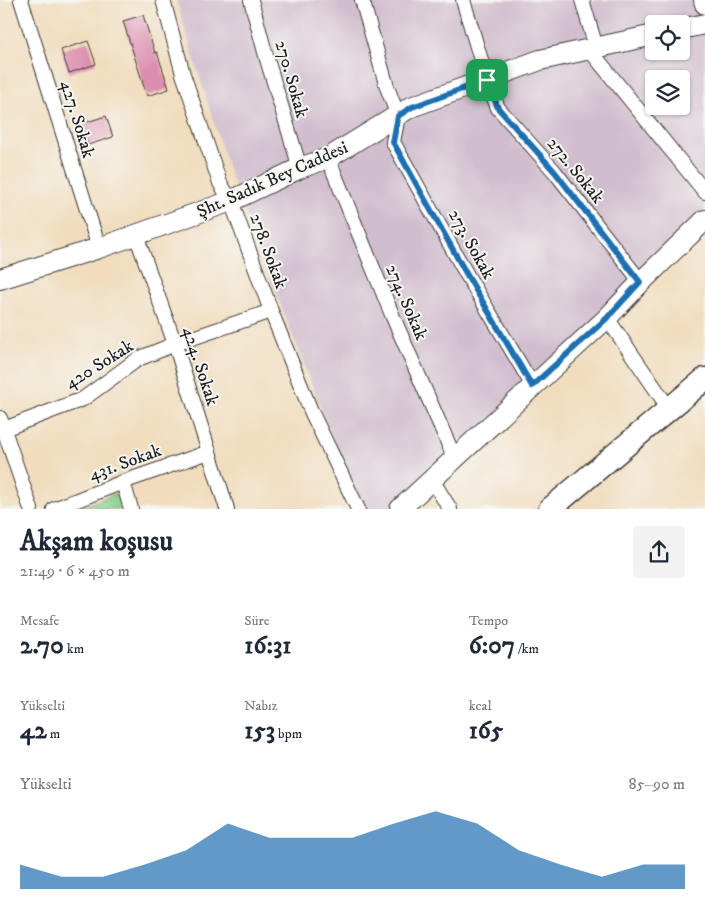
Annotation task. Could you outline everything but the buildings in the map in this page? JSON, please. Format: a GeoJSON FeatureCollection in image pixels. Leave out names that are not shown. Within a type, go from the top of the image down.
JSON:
{"type":"FeatureCollection","features":[{"type":"Feature","properties":{"kind":"main road"},"geometry":{"type":"LineString","coordinates":[[550,509],[705,380]]}},
{"type":"Feature","properties":{"kind":"main road"},"geometry":{"type":"LineString","coordinates":[[569,509],[705,396]]}},
{"type":"Feature","properties":{"kind":"street","name":"427. Sokak"},"geometry":{"type":"LineString","coordinates":[[21,0],[99,248]]}},
{"type":"Feature","properties":{"kind":"street","name":"278. Sokak"},"geometry":{"type":"LineString","coordinates":[[163,0],[183,74],[220,183],[231,202],[311,412],[358,509]]}},
{"type":"Feature","properties":{"kind":"street","name":"270. Sokak"},"geometry":{"type":"LineString","coordinates":[[251,0],[300,168]]}},
{"type":"Feature","properties":{"kind":"street"},"geometry":{"type":"LineString","coordinates":[[362,0],[387,87],[398,116]]}},
{"type":"Feature","properties":{"kind":"street","name":"272. Sokak"},"geometry":{"type":"LineString","coordinates":[[463,0],[487,80],[498,108],[555,172],[640,282]]}},
{"type":"Feature","properties":{"kind":"street"},"geometry":{"type":"LineString","coordinates":[[582,0],[592,48],[705,192]]}},
{"type":"Feature","properties":{"kind":"street"},"geometry":{"type":"LineString","coordinates":[[704,0],[705,4]]}},
{"type":"Feature","properties":{"kind":"street"},"geometry":{"type":"LineString","coordinates":[[690,27],[705,24]]}},
{"type":"Feature","properties":{"kind":"street","name":"Şht. Sadık Bey Caddesi"},"geometry":{"type":"LineString","coordinates":[[0,279],[99,248],[231,202],[300,168],[328,158],[412,107],[540,60],[645,37]]}},
{"type":"Feature","properties":{"kind":"street","name":"273. Sokak"},"geometry":{"type":"LineString","coordinates":[[398,116],[393,142],[467,275],[532,386]]}},
{"type":"Feature","properties":{"kind":"street","name":"274. Sokak"},"geometry":{"type":"LineString","coordinates":[[328,158],[393,317],[455,459]]}},
{"type":"Feature","properties":{"kind":"street"},"geometry":{"type":"LineString","coordinates":[[400,509],[607,318],[640,282],[705,220]]}},
{"type":"Feature","properties":{"kind":"street","name":"424. Sokak"},"geometry":{"type":"LineString","coordinates":[[136,235],[175,344],[227,509]]}},
{"type":"Feature","properties":{"kind":"street","name":"420 Sokak"},"geometry":{"type":"LineString","coordinates":[[2,424],[84,399],[138,359],[175,344],[271,311]]}},
{"type":"Feature","properties":{"kind":"street"},"geometry":{"type":"LineString","coordinates":[[607,318],[670,410]]}},
{"type":"Feature","properties":{"kind":"street"},"geometry":{"type":"LineString","coordinates":[[2,424],[31,509]]}},
{"type":"Feature","properties":{"kind":"street","name":"431. Sokak"},"geometry":{"type":"LineString","coordinates":[[54,509],[123,482],[209,452]]}},
{"type":"Feature","properties":{"kind":"street"},"geometry":{"type":"LineString","coordinates":[[432,480],[450,509]]}},
{"type":"Feature","properties":{"kind":"street"},"geometry":{"type":"LineString","coordinates":[[123,482],[131,509]]}},
{"type":"Feature","properties":{"kind":"shaded area"},"geometry":{"type":"Polygon","coordinates":[[[176,0],[705,0],[705,220],[400,509],[360,509],[230,175],[176,0]]]}},
{"type":"Feature","properties":{"kind":"green space"},"geometry":{"type":"Polygon","coordinates":[[[117,493],[122,509],[77,509],[117,493]]]}},
{"type":"Feature","properties":{"kind":"route"},"geometry":{"type":"LineString","coordinates":[[487,80],[498,108],[555,172],[640,282],[607,318],[532,386],[467,275],[393,142],[398,116],[412,107],[487,80]]}}]}
